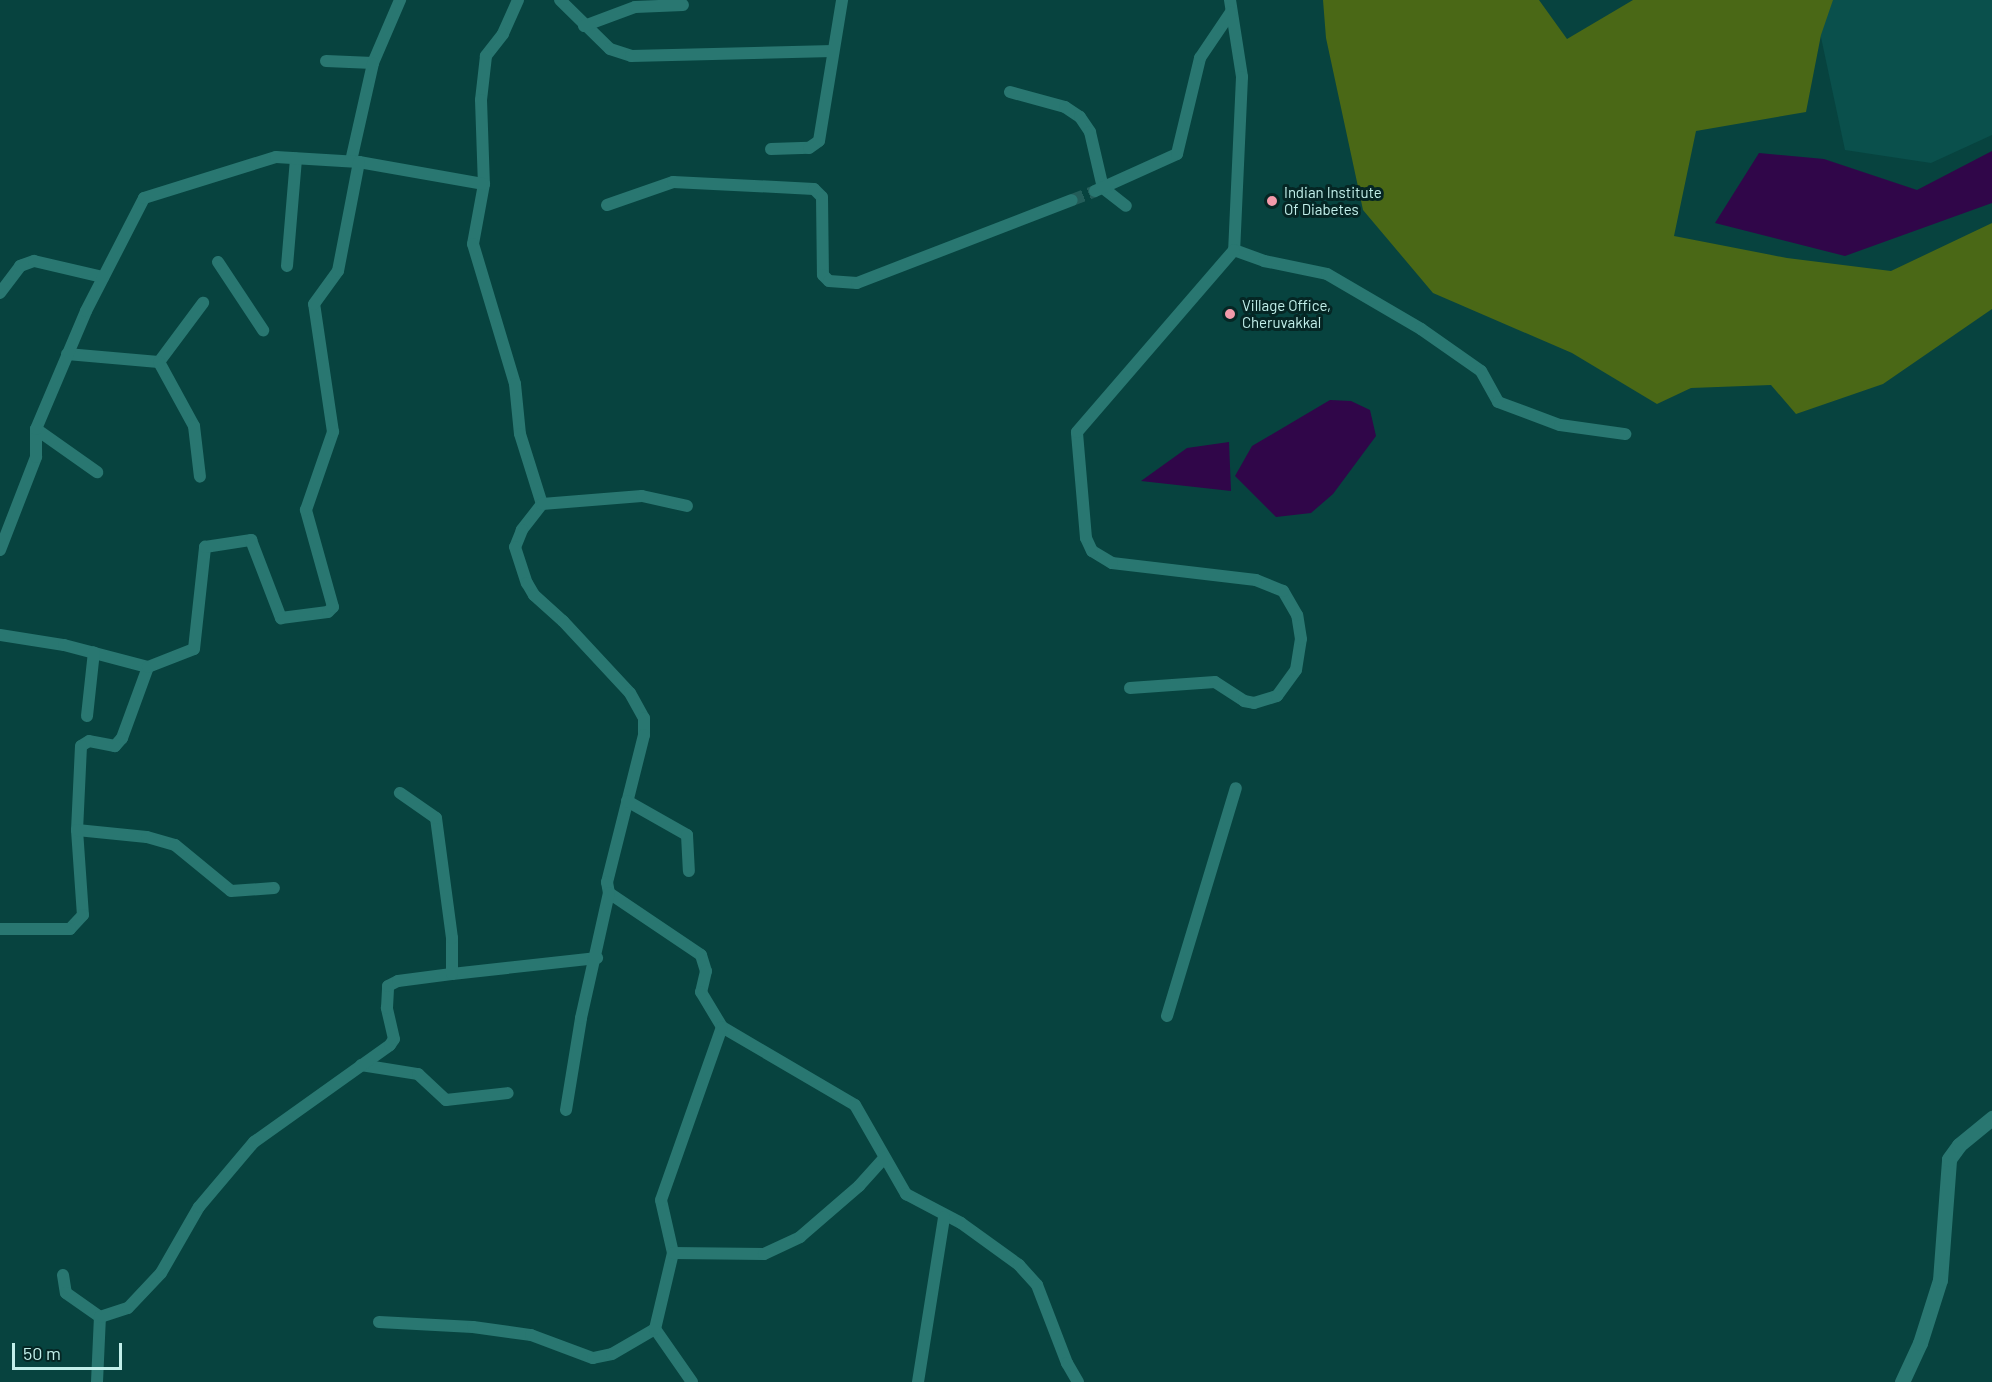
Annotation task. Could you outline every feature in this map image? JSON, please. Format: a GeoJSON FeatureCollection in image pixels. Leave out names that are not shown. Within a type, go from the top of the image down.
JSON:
{"type":"FeatureCollection","features":[{"type":"Feature","properties":{"kind":"main road"},"geometry":{"type":"LineString","coordinates":[[1902,1382],[1920,1342],[1940,1280],[1949,1159],[1959,1145],[1992,1118]]}},
{"type":"Feature","properties":{"kind":"street"},"geometry":{"type":"LineString","coordinates":[[0,634],[94,652],[148,667],[194,649],[205,547],[251,540],[281,618],[328,612],[333,607],[306,510],[333,432],[314,304],[338,271],[373,63],[400,0]]}},
{"type":"Feature","properties":{"kind":"street"},"geometry":{"type":"LineString","coordinates":[[518,0],[503,34],[486,56],[481,99],[484,184],[473,244],[515,384],[520,434],[542,504]]}},
{"type":"Feature","properties":{"kind":"street"},"geometry":{"type":"LineString","coordinates":[[560,0],[610,49],[631,56],[833,51]]}},
{"type":"Feature","properties":{"kind":"street"},"geometry":{"type":"LineString","coordinates":[[771,149],[809,148],[819,141],[842,0]]}},
{"type":"Feature","properties":{"kind":"street"},"geometry":{"type":"LineString","coordinates":[[584,26],[635,7],[683,5]]}},
{"type":"Feature","properties":{"kind":"street"},"geometry":{"type":"LineString","coordinates":[[1099,190],[1177,154],[1200,58],[1230,6]]}},
{"type":"Feature","properties":{"kind":"street"},"geometry":{"type":"LineString","coordinates":[[1131,688],[1215,682],[1244,701],[1254,703],[1277,696],[1296,670],[1301,639],[1297,615],[1283,591],[1256,580],[1112,563],[1092,551],[1086,538],[1077,432],[1234,250],[1242,77],[1230,6]]}},
{"type":"Feature","properties":{"kind":"street"},"geometry":{"type":"LineString","coordinates":[[326,61],[373,63]]}},
{"type":"Feature","properties":{"kind":"street"},"geometry":{"type":"LineString","coordinates":[[1010,92],[1065,107],[1080,117],[1090,132],[1099,190]]}},
{"type":"Feature","properties":{"kind":"street"},"geometry":{"type":"LineString","coordinates":[[0,550],[36,457],[36,429],[67,354],[103,277],[144,198],[276,157],[355,162],[484,184]]}},
{"type":"Feature","properties":{"kind":"street"},"geometry":{"type":"LineString","coordinates":[[287,266],[296,158]]}},
{"type":"Feature","properties":{"kind":"street"},"geometry":{"type":"LineString","coordinates":[[607,205],[629,200],[673,182],[814,189],[822,197],[823,275],[829,280],[857,283],[1072,200]]}},
{"type":"Feature","properties":{"kind":"street"},"geometry":{"type":"LineString","coordinates":[[1099,190],[1126,206]]}},
{"type":"Feature","properties":{"kind":"street"},"geometry":{"type":"LineString","coordinates":[[1234,250],[1264,261],[1327,274],[1481,370],[1498,402],[1560,425],[1625,434]]}},
{"type":"Feature","properties":{"kind":"street"},"geometry":{"type":"LineString","coordinates":[[0,293],[20,266],[34,261],[103,277]]}},
{"type":"Feature","properties":{"kind":"street"},"geometry":{"type":"LineString","coordinates":[[218,262],[263,330]]}},
{"type":"Feature","properties":{"kind":"street"},"geometry":{"type":"LineString","coordinates":[[159,362],[203,303]]}},
{"type":"Feature","properties":{"kind":"street"},"geometry":{"type":"LineString","coordinates":[[67,354],[159,362]]}},
{"type":"Feature","properties":{"kind":"street"},"geometry":{"type":"LineString","coordinates":[[159,362],[194,426],[200,477]]}},
{"type":"Feature","properties":{"kind":"street"},"geometry":{"type":"LineString","coordinates":[[36,429],[97,472]]}},
{"type":"Feature","properties":{"kind":"street"},"geometry":{"type":"LineString","coordinates":[[566,1110],[581,1018],[597,958],[609,893],[606,882],[644,735],[644,718],[630,693],[563,621],[534,595],[527,583],[515,548],[522,530],[542,504],[642,496],[687,506]]}},
{"type":"Feature","properties":{"kind":"street"},"geometry":{"type":"LineString","coordinates":[[87,716],[94,652]]}},
{"type":"Feature","properties":{"kind":"street"},"geometry":{"type":"LineString","coordinates":[[0,929],[70,930],[83,915],[77,830],[81,746],[88,741],[115,746],[122,738],[148,667]]}},
{"type":"Feature","properties":{"kind":"street"},"geometry":{"type":"LineString","coordinates":[[1167,1016],[1236,788]]}},
{"type":"Feature","properties":{"kind":"street"},"geometry":{"type":"LineString","coordinates":[[400,793],[436,818],[452,938],[452,974]]}},
{"type":"Feature","properties":{"kind":"street"},"geometry":{"type":"LineString","coordinates":[[627,801],[687,835],[690,872]]}},
{"type":"Feature","properties":{"kind":"street"},"geometry":{"type":"LineString","coordinates":[[77,830],[168,842],[207,868],[231,891],[274,888]]}},
{"type":"Feature","properties":{"kind":"street"},"geometry":{"type":"LineString","coordinates":[[609,893],[701,955],[706,970],[701,992],[722,1027],[855,1105],[906,1194],[944,1217],[961,1223],[1019,1265],[1036,1285],[1066,1363],[1078,1382]]}},
{"type":"Feature","properties":{"kind":"street"},"geometry":{"type":"LineString","coordinates":[[100,1317],[128,1308],[161,1273],[199,1208],[254,1142],[394,1039],[387,1008],[388,986],[398,981],[597,958]]}},
{"type":"Feature","properties":{"kind":"street"},"geometry":{"type":"LineString","coordinates":[[379,1322],[473,1327],[531,1335],[592,1358],[612,1354],[655,1329],[673,1253],[661,1200],[722,1027]]}},
{"type":"Feature","properties":{"kind":"street"},"geometry":{"type":"LineString","coordinates":[[361,1065],[418,1074],[446,1100],[508,1093]]}},
{"type":"Feature","properties":{"kind":"street"},"geometry":{"type":"LineString","coordinates":[[673,1253],[765,1254],[800,1237],[859,1186],[884,1158]]}},
{"type":"Feature","properties":{"kind":"street"},"geometry":{"type":"LineString","coordinates":[[918,1382],[944,1217]]}},
{"type":"Feature","properties":{"kind":"street"},"geometry":{"type":"LineString","coordinates":[[63,1275],[66,1293],[100,1317]]}},
{"type":"Feature","properties":{"kind":"street"},"geometry":{"type":"LineString","coordinates":[[97,1382],[100,1317]]}},
{"type":"Feature","properties":{"kind":"street"},"geometry":{"type":"LineString","coordinates":[[655,1329],[692,1382]]}},
{"type":"Feature","properties":{"kind":"shaded area"},"geometry":{"type":"Polygon","coordinates":[[[1831,0],[1992,0],[1992,135],[1931,163],[1845,150],[1819,28],[1831,0]]]}},
{"type":"Feature","properties":{"kind":"shaded area"},"geometry":{"type":"Polygon","coordinates":[[[1992,151],[1992,203],[1845,256],[1715,223],[1759,153],[1824,159],[1917,190],[1992,151]]]}},
{"type":"Feature","properties":{"kind":"shaded area"},"geometry":{"type":"Polygon","coordinates":[[[1330,400],[1351,401],[1370,410],[1376,436],[1333,494],[1311,513],[1276,517],[1235,476],[1252,446],[1330,400]]]}},
{"type":"Feature","properties":{"kind":"shaded area"},"geometry":{"type":"Polygon","coordinates":[[[1229,442],[1231,491],[1141,481],[1187,448],[1229,442]]]}},
{"type":"Feature","properties":{"kind":"green space"},"geometry":{"type":"Polygon","coordinates":[[[1323,0],[1539,0],[1567,39],[1633,0],[1833,0],[1821,35],[1806,112],[1696,131],[1674,236],[1787,258],[1891,271],[1992,223],[1992,309],[1883,384],[1796,414],[1771,385],[1691,388],[1657,404],[1572,353],[1433,293],[1363,210],[1326,38],[1323,0]]]}},
{"type":"Feature","properties":{"kind":"tunnel"},"geometry":{"type":"LineString","coordinates":[[1072,200],[1095,191]]}},
{"type":"Feature","properties":{"kind":"place","name":"Indian Institute Of Diabetes"},"geometry":{"type":"Point","coordinates":[1272,201]}},
{"type":"Feature","properties":{"kind":"place","name":"Village Office, Cheruvakkal"},"geometry":{"type":"Point","coordinates":[1230,314]}}]}
